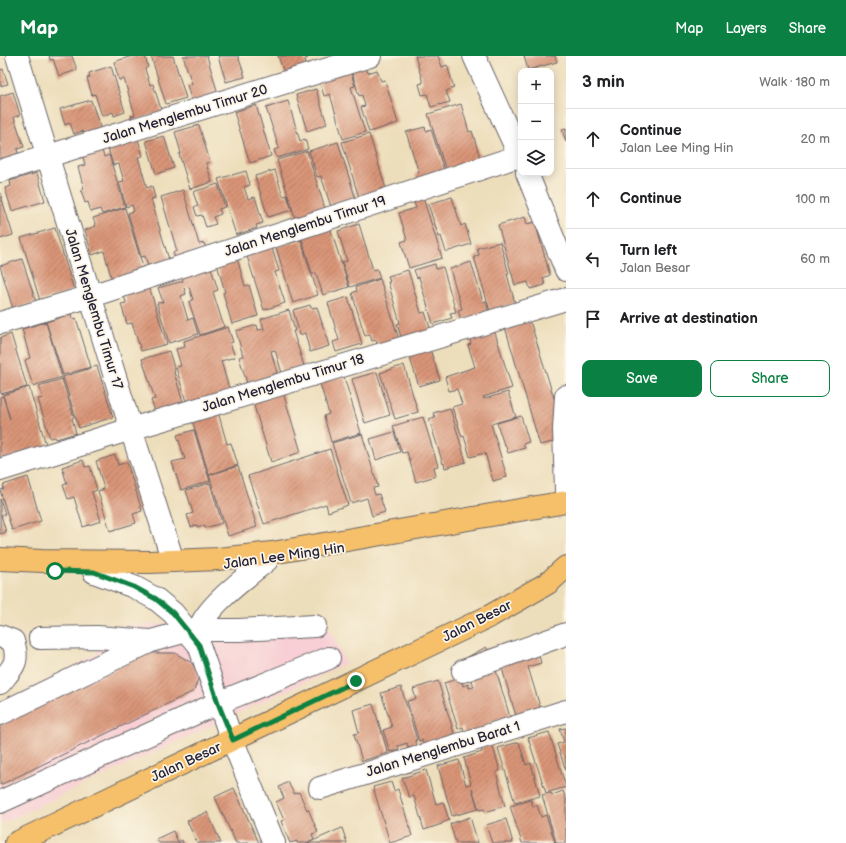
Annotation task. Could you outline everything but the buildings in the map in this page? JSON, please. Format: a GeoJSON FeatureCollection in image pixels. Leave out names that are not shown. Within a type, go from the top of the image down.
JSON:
{"type":"FeatureCollection","features":[{"type":"Feature","properties":{"kind":"main road","name":"Jalan Lee Ming Hin"},"geometry":{"type":"LineString","coordinates":[[0,559],[42,561],[173,561],[218,559],[272,552],[503,512],[565,503]]}},
{"type":"Feature","properties":{"kind":"main road","name":"Jalan Lee Ming Hin"},"geometry":{"type":"LineString","coordinates":[[0,568],[94,572],[176,570],[267,560],[362,546],[452,529],[565,503]]}},
{"type":"Feature","properties":{"kind":"main road","name":"Jalan Besar"},"geometry":{"type":"LineString","coordinates":[[16,843],[490,616],[548,583],[566,567]]}},
{"type":"Feature","properties":{"kind":"street","name":"Jalan Menglembu Timur 17"},"geometry":{"type":"LineString","coordinates":[[17,56],[173,561]]}},
{"type":"Feature","properties":{"kind":"street","name":"Jalan Menglembu Timur 20"},"geometry":{"type":"LineString","coordinates":[[0,171],[370,56]]}},
{"type":"Feature","properties":{"kind":"street"},"geometry":{"type":"LineString","coordinates":[[474,56],[518,154]]}},
{"type":"Feature","properties":{"kind":"street","name":"Jalan Menglembu Timur 19"},"geometry":{"type":"LineString","coordinates":[[0,323],[518,164]]}},
{"type":"Feature","properties":{"kind":"street"},"geometry":{"type":"LineString","coordinates":[[527,176],[566,270]]}},
{"type":"Feature","properties":{"kind":"street","name":"Jalan Menglembu Timur 18"},"geometry":{"type":"LineString","coordinates":[[0,470],[131,429],[566,299]]}},
{"type":"Feature","properties":{"kind":"street"},"geometry":{"type":"LineString","coordinates":[[565,503],[566,396]]}},
{"type":"Feature","properties":{"kind":"street"},"geometry":{"type":"LineString","coordinates":[[195,635],[203,621],[216,604],[267,560]]}},
{"type":"Feature","properties":{"kind":"street"},"geometry":{"type":"LineString","coordinates":[[94,572],[134,587],[156,599],[173,613],[195,635],[218,703],[274,843]]}},
{"type":"Feature","properties":{"kind":"street"},"geometry":{"type":"LineString","coordinates":[[40,638],[97,637],[151,641],[240,630],[315,626]]}},
{"type":"Feature","properties":{"kind":"street"},"geometry":{"type":"LineString","coordinates":[[463,672],[566,634]]}},
{"type":"Feature","properties":{"kind":"street"},"geometry":{"type":"LineString","coordinates":[[0,636],[13,641],[16,650],[16,663],[0,683]]}},
{"type":"Feature","properties":{"kind":"street"},"geometry":{"type":"LineString","coordinates":[[0,714],[151,641]]}},
{"type":"Feature","properties":{"kind":"street"},"geometry":{"type":"LineString","coordinates":[[0,802],[218,703],[329,658]]}},
{"type":"Feature","properties":{"kind":"street","name":"Jalan Menglembu Barat 1"},"geometry":{"type":"LineString","coordinates":[[320,788],[566,711]]}},
{"type":"Feature","properties":{"kind":"shaded area"},"geometry":{"type":"Polygon","coordinates":[[[323,616],[346,663],[0,824],[0,704],[97,654],[94,627],[323,616]]]}},
{"type":"Feature","properties":{"kind":"route"},"geometry":{"type":"LineString","coordinates":[[55,571],[94,572],[134,587],[156,599],[173,613],[199,645],[218,703],[233,740],[356,681]]}}]}
